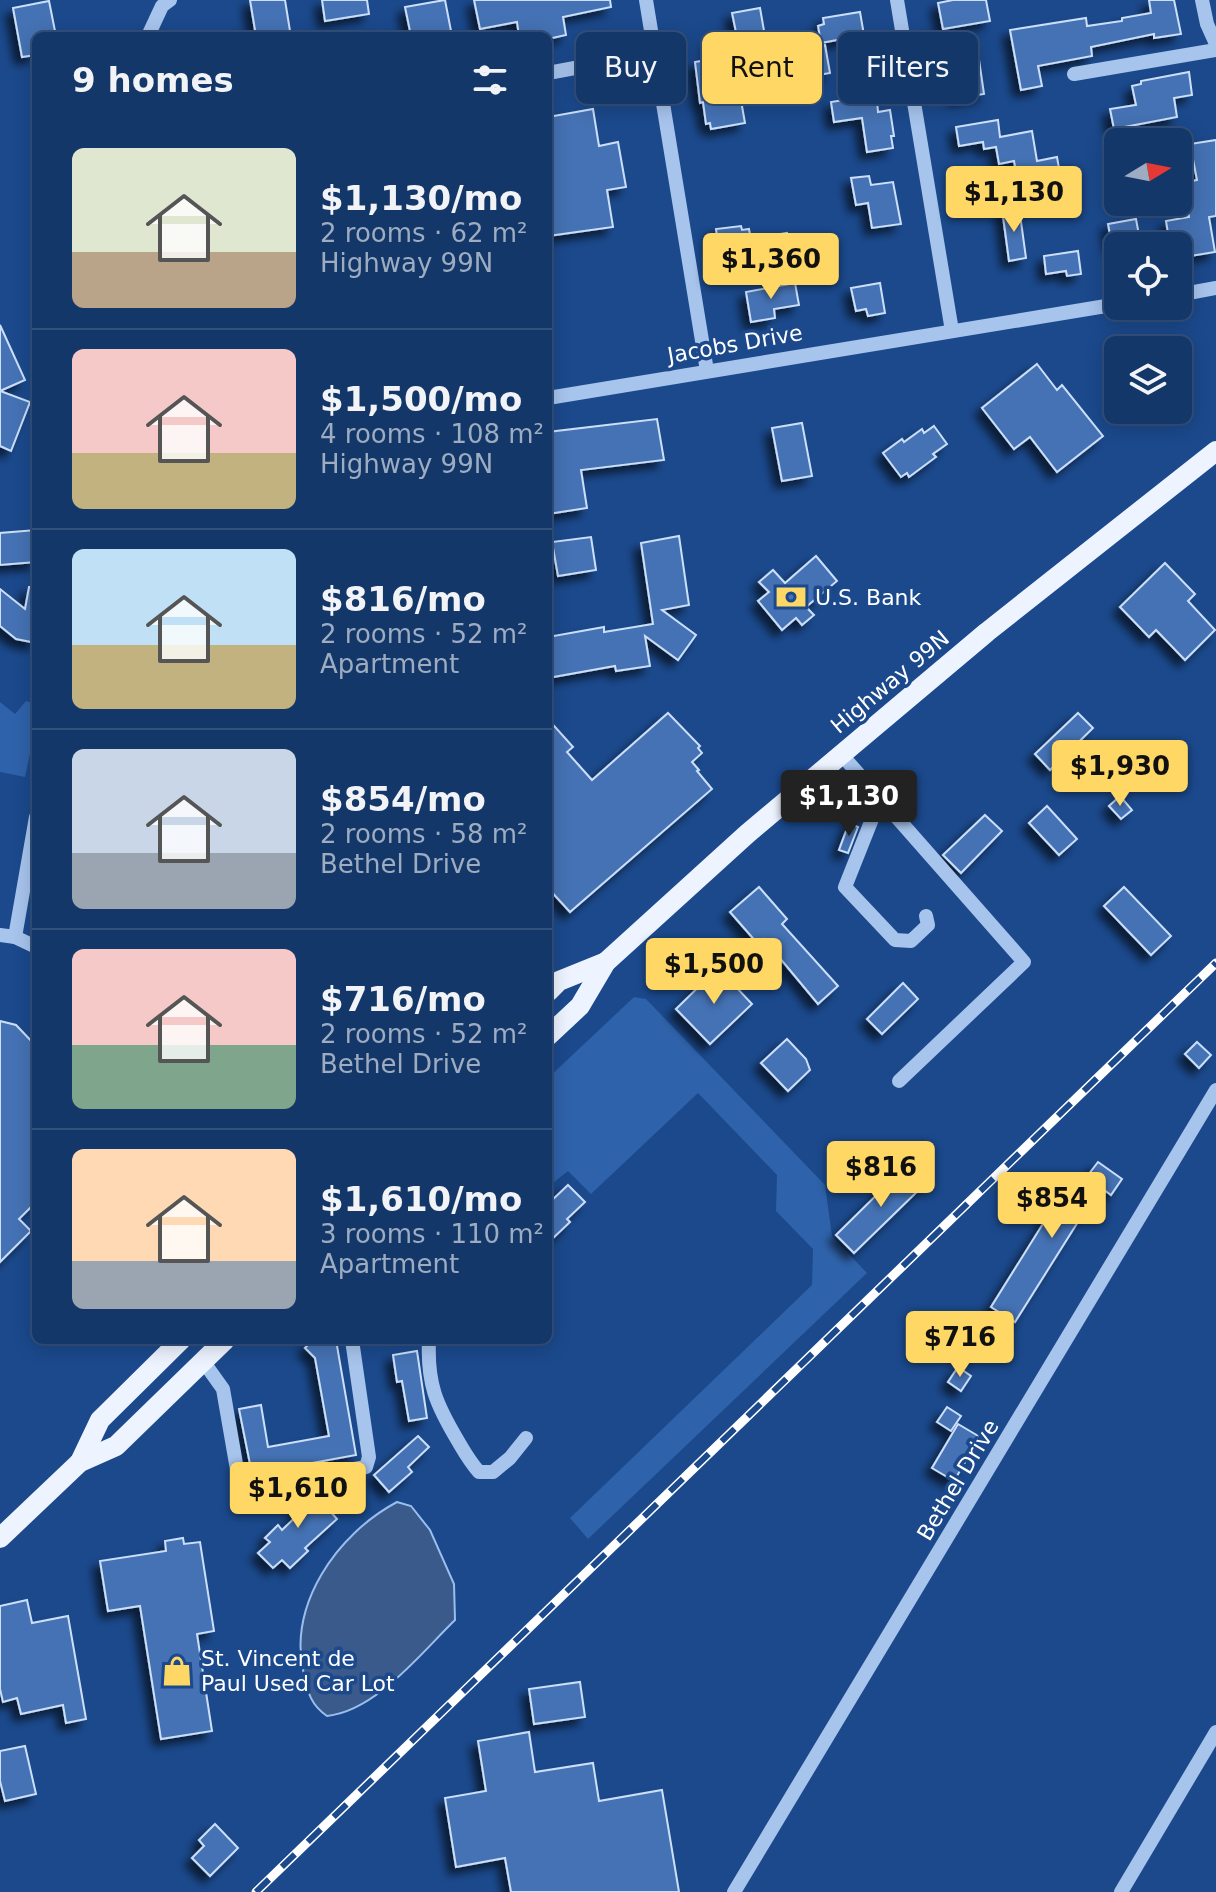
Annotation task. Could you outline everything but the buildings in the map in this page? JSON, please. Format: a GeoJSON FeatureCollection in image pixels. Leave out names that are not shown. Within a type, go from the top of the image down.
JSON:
{"type":"FeatureCollection","features":[{"type":"Feature","properties":{"kind":"main road","name":"Highway 99N"},"geometry":{"type":"LineString","coordinates":[[552,1032],[580,1006],[606,962],[711,866],[987,632],[1216,451]]}},
{"type":"Feature","properties":{"kind":"main road","name":"Highway 99N"},"geometry":{"type":"LineString","coordinates":[[552,988],[559,981],[606,962]]}},
{"type":"Feature","properties":{"kind":"main road"},"geometry":{"type":"LineString","coordinates":[[80,1462],[100,1420],[177,1344]]}},
{"type":"Feature","properties":{"kind":"main road"},"geometry":{"type":"LineString","coordinates":[[0,1538],[80,1462],[116,1446],[221,1344]]}},
{"type":"Feature","properties":{"kind":"street"},"geometry":{"type":"LineString","coordinates":[[150,32],[162,6],[170,0]]}},
{"type":"Feature","properties":{"kind":"street"},"geometry":{"type":"LineString","coordinates":[[646,0],[651,32]]}},
{"type":"Feature","properties":{"kind":"street"},"geometry":{"type":"LineString","coordinates":[[897,0],[952,331]]}},
{"type":"Feature","properties":{"kind":"street"},"geometry":{"type":"LineString","coordinates":[[1074,74],[1216,47],[1212,21],[1202,0]]}},
{"type":"Feature","properties":{"kind":"street"},"geometry":{"type":"LineString","coordinates":[[552,72],[576,68]]}},
{"type":"Feature","properties":{"kind":"street"},"geometry":{"type":"LineString","coordinates":[[663,104],[707,371]]}},
{"type":"Feature","properties":{"kind":"street"},"geometry":{"type":"LineString","coordinates":[[1192,292],[1216,288]]}},
{"type":"Feature","properties":{"kind":"street","name":"Jacobs Drive"},"geometry":{"type":"LineString","coordinates":[[552,397],[1104,306]]}},
{"type":"Feature","properties":{"kind":"street"},"geometry":{"type":"LineString","coordinates":[[841,754],[1024,962],[899,1081]]}},
{"type":"Feature","properties":{"kind":"street"},"geometry":{"type":"LineString","coordinates":[[880,799],[845,887],[895,940],[911,941],[928,925],[926,916]]}},
{"type":"Feature","properties":{"kind":"street"},"geometry":{"type":"LineString","coordinates":[[32,838],[8,936],[32,945]]}},
{"type":"Feature","properties":{"kind":"street","name":"Bethel Drive"},"geometry":{"type":"LineString","coordinates":[[734,1892],[1216,1090]]}},
{"type":"Feature","properties":{"kind":"street"},"geometry":{"type":"LineString","coordinates":[[203,1361],[223,1389],[239,1481],[252,1487],[366,1467],[369,1457],[353,1344]]}},
{"type":"Feature","properties":{"kind":"street"},"geometry":{"type":"LineString","coordinates":[[429,1344],[428,1369],[440,1413],[469,1462],[479,1472],[493,1472],[510,1458],[526,1438]]}},
{"type":"Feature","properties":{"kind":"street"},"geometry":{"type":"LineString","coordinates":[[1121,1892],[1216,1732]]}},
{"type":"Feature","properties":{"kind":"shaded area"},"geometry":{"type":"Polygon","coordinates":[[[26,701],[32,703],[32,744],[25,777],[0,772],[0,702],[15,714],[26,701]]]}},
{"type":"Feature","properties":{"kind":"shaded area"},"geometry":{"type":"Polygon","coordinates":[[[634,997],[646,999],[825,1185],[832,1236],[867,1273],[588,1539],[570,1518],[812,1285],[813,1249],[776,1211],[777,1175],[698,1093],[591,1194],[568,1171],[552,1184],[552,1074],[634,997]]]}},
{"type":"Feature","properties":{"kind":"shaded area"},"geometry":{"type":"Polygon","coordinates":[[[397,1502],[411,1506],[430,1530],[454,1584],[455,1620],[380,1692],[363,1704],[327,1716],[311,1698],[304,1675],[301,1649],[303,1623],[310,1598],[337,1552],[375,1516],[397,1502]]]}},
{"type":"Feature","properties":{"kind":"railway"},"geometry":{"type":"LineString","coordinates":[[256,1892],[1216,963]]}},
{"type":"Feature","properties":{"kind":"place","name":"U.S. Bank"},"geometry":{"type":"Point","coordinates":[791,597]}},
{"type":"Feature","properties":{"kind":"place","name":"St. Vincent de Paul Used Car Lot"},"geometry":{"type":"Point","coordinates":[177,1671]}}]}
